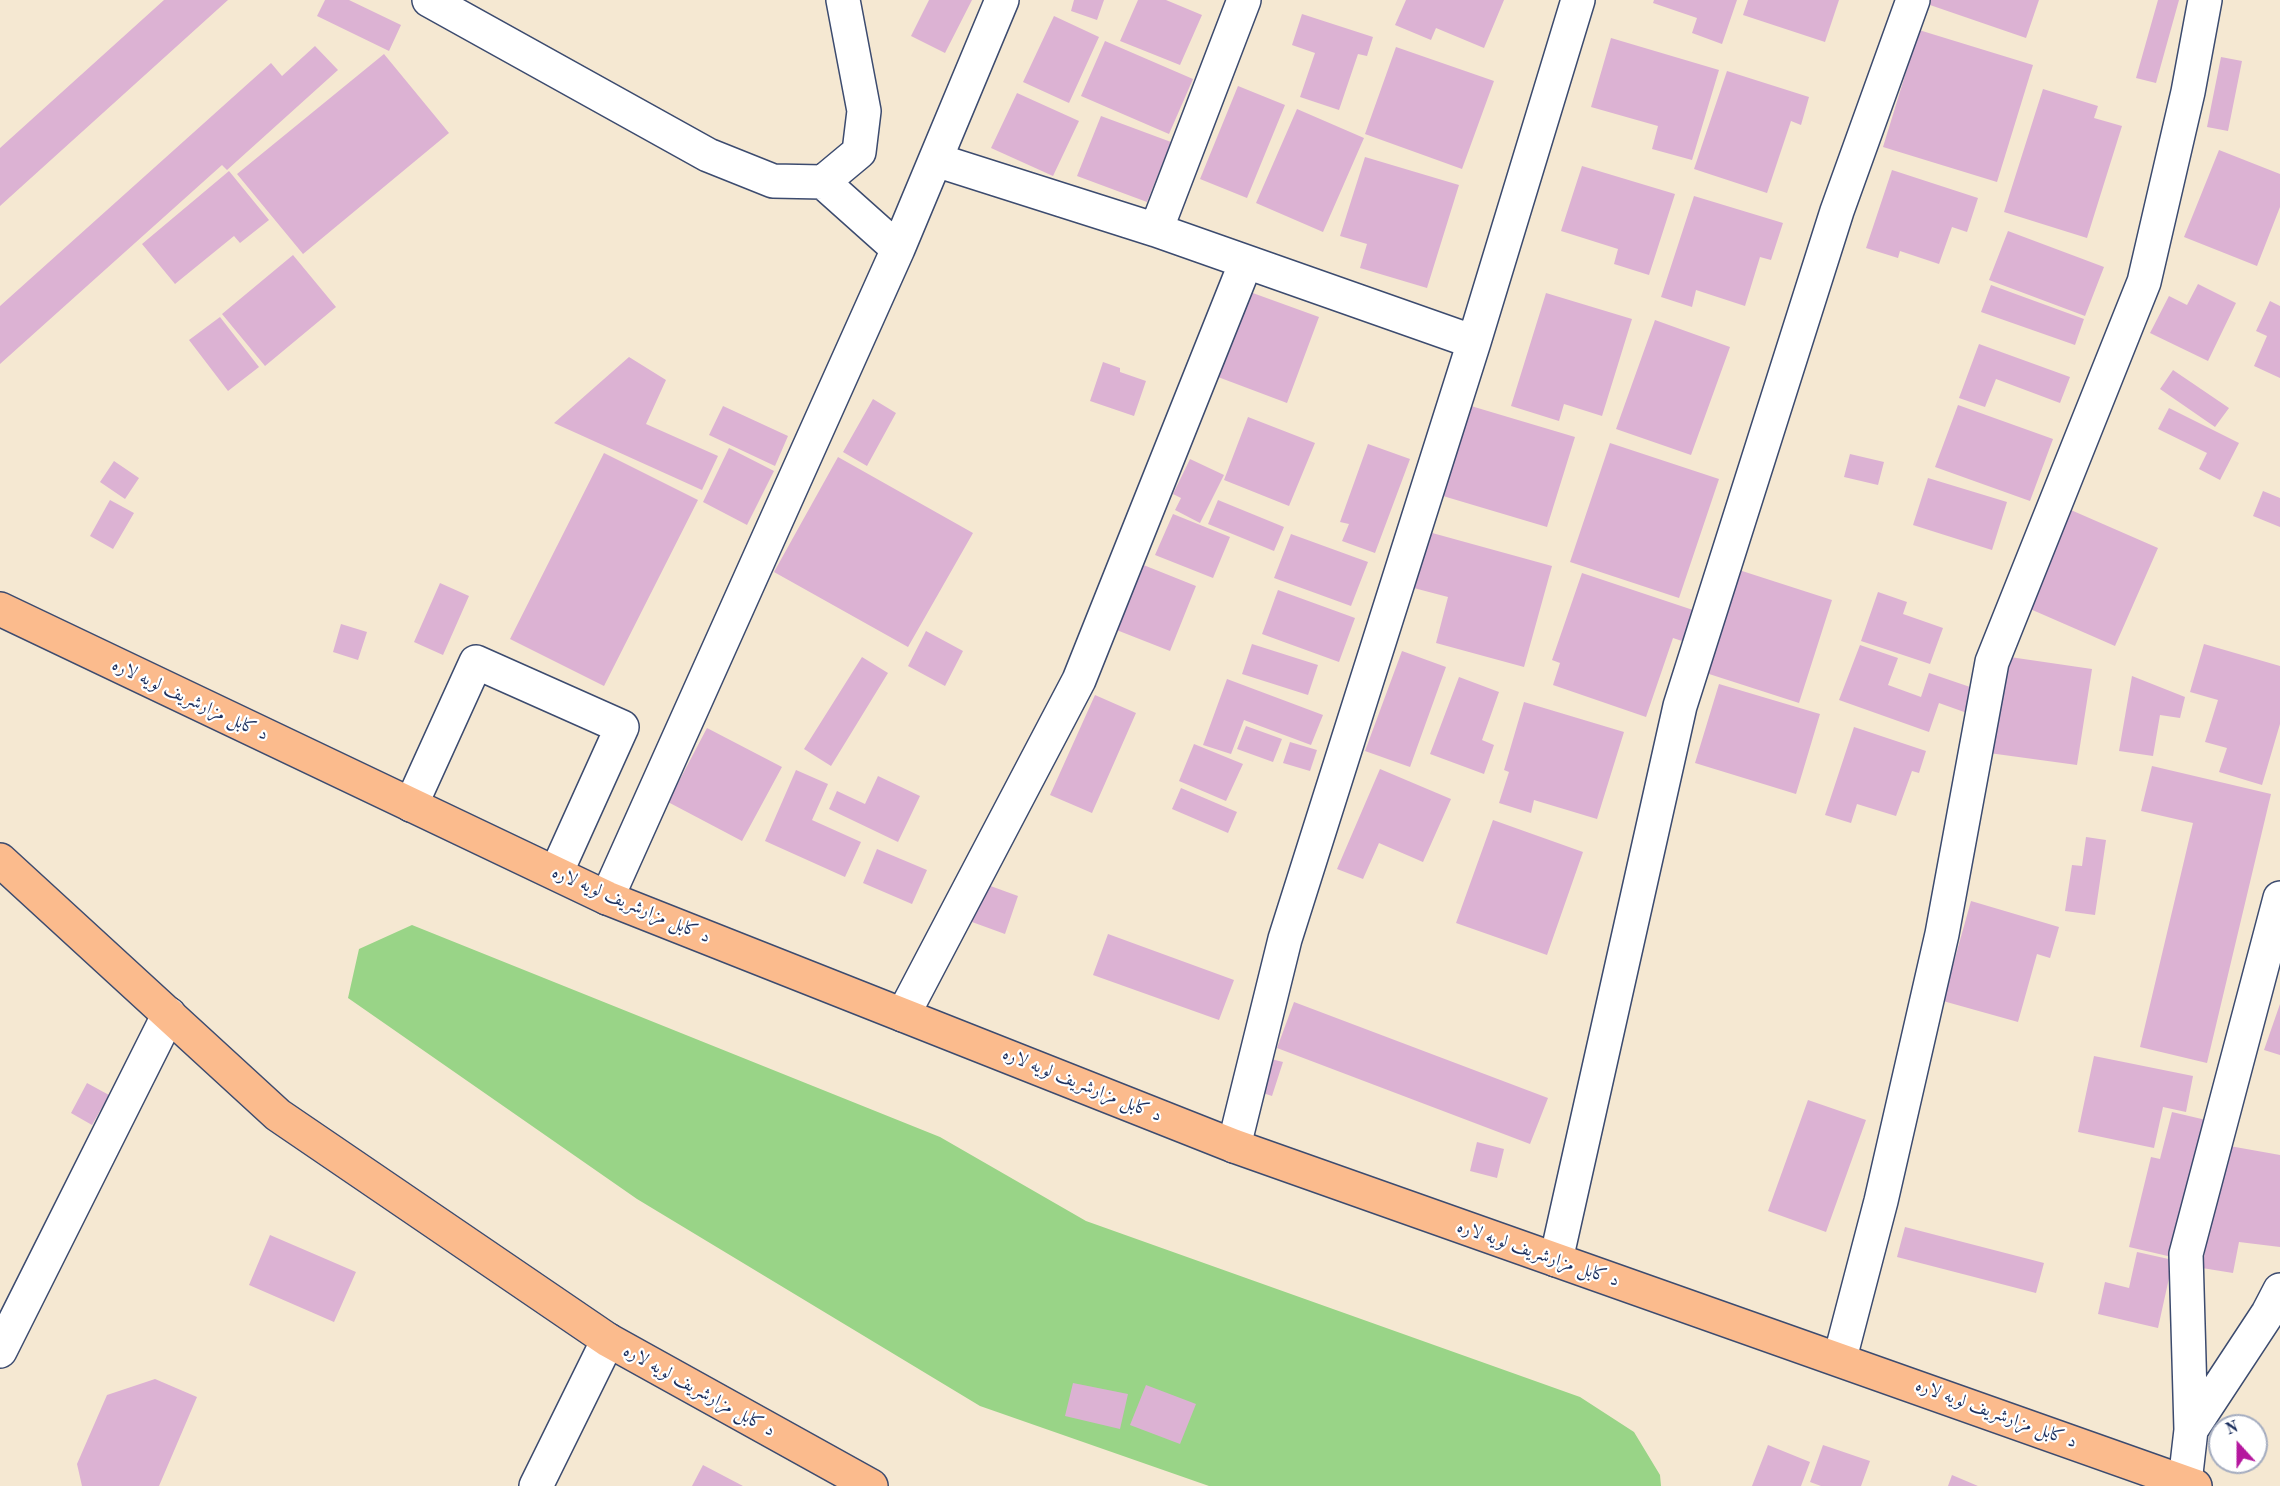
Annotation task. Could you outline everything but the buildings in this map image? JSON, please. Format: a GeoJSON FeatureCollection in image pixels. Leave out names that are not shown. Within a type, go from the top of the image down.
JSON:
{"type":"FeatureCollection","features":[{"type":"Feature","properties":{"kind":"highway","name":"د کابل مزارشریف لویه لاره"},"geometry":{"type":"LineString","coordinates":[[0,609],[607,898],[1234,1146],[1840,1358],[2190,1484]]}},
{"type":"Feature","properties":{"kind":"highway","name":"د کابل مزارشریف لویه لاره"},"geometry":{"type":"LineString","coordinates":[[0,860],[278,1115],[608,1340],[871,1486]]}},
{"type":"Feature","properties":{"kind":"street"},"geometry":{"type":"LineString","coordinates":[[429,0],[708,155],[773,181],[823,182],[898,249]]}},
{"type":"Feature","properties":{"kind":"street"},"geometry":{"type":"LineString","coordinates":[[823,182],[859,152],[864,111],[843,0]]}},
{"type":"Feature","properties":{"kind":"street"},"geometry":{"type":"LineString","coordinates":[[607,898],[898,249],[1002,0]]}},
{"type":"Feature","properties":{"kind":"street"},"geometry":{"type":"LineString","coordinates":[[1156,230],[1244,0]]}},
{"type":"Feature","properties":{"kind":"street"},"geometry":{"type":"LineString","coordinates":[[1234,1146],[1285,939],[1474,342],[1578,0]]}},
{"type":"Feature","properties":{"kind":"street"},"geometry":{"type":"LineString","coordinates":[[1556,1260],[1680,706],[1837,211],[1913,0]]}},
{"type":"Feature","properties":{"kind":"street"},"geometry":{"type":"LineString","coordinates":[[1840,1358],[1881,1201],[1942,934],[1992,662],[2144,282],[2188,92],[2205,0]]}},
{"type":"Feature","properties":{"kind":"street"},"geometry":{"type":"LineString","coordinates":[[936,160],[1156,230],[1474,342]]}},
{"type":"Feature","properties":{"kind":"street"},"geometry":{"type":"LineString","coordinates":[[903,1015],[1079,680],[1246,262]]}},
{"type":"Feature","properties":{"kind":"street"},"geometry":{"type":"LineString","coordinates":[[411,805],[476,662],[622,727],[556,873]]}},
{"type":"Feature","properties":{"kind":"street"},"geometry":{"type":"LineString","coordinates":[[2190,1484],[2191,1430],[2186,1254],[2280,898]]}},
{"type":"Feature","properties":{"kind":"street"},"geometry":{"type":"LineString","coordinates":[[0,1351],[170,1014]]}},
{"type":"Feature","properties":{"kind":"street"},"geometry":{"type":"LineString","coordinates":[[2191,1430],[2268,1314],[2280,1290]]}},
{"type":"Feature","properties":{"kind":"street"},"geometry":{"type":"LineString","coordinates":[[536,1486],[608,1340]]}},
{"type":"Feature","properties":{"kind":"green space"},"geometry":{"type":"Polygon","coordinates":[[[412,925],[940,1137],[1086,1221],[1580,1397],[1634,1432],[1660,1475],[1661,1486],[1209,1486],[980,1406],[637,1199],[348,998],[359,949],[412,925]]]}}]}
